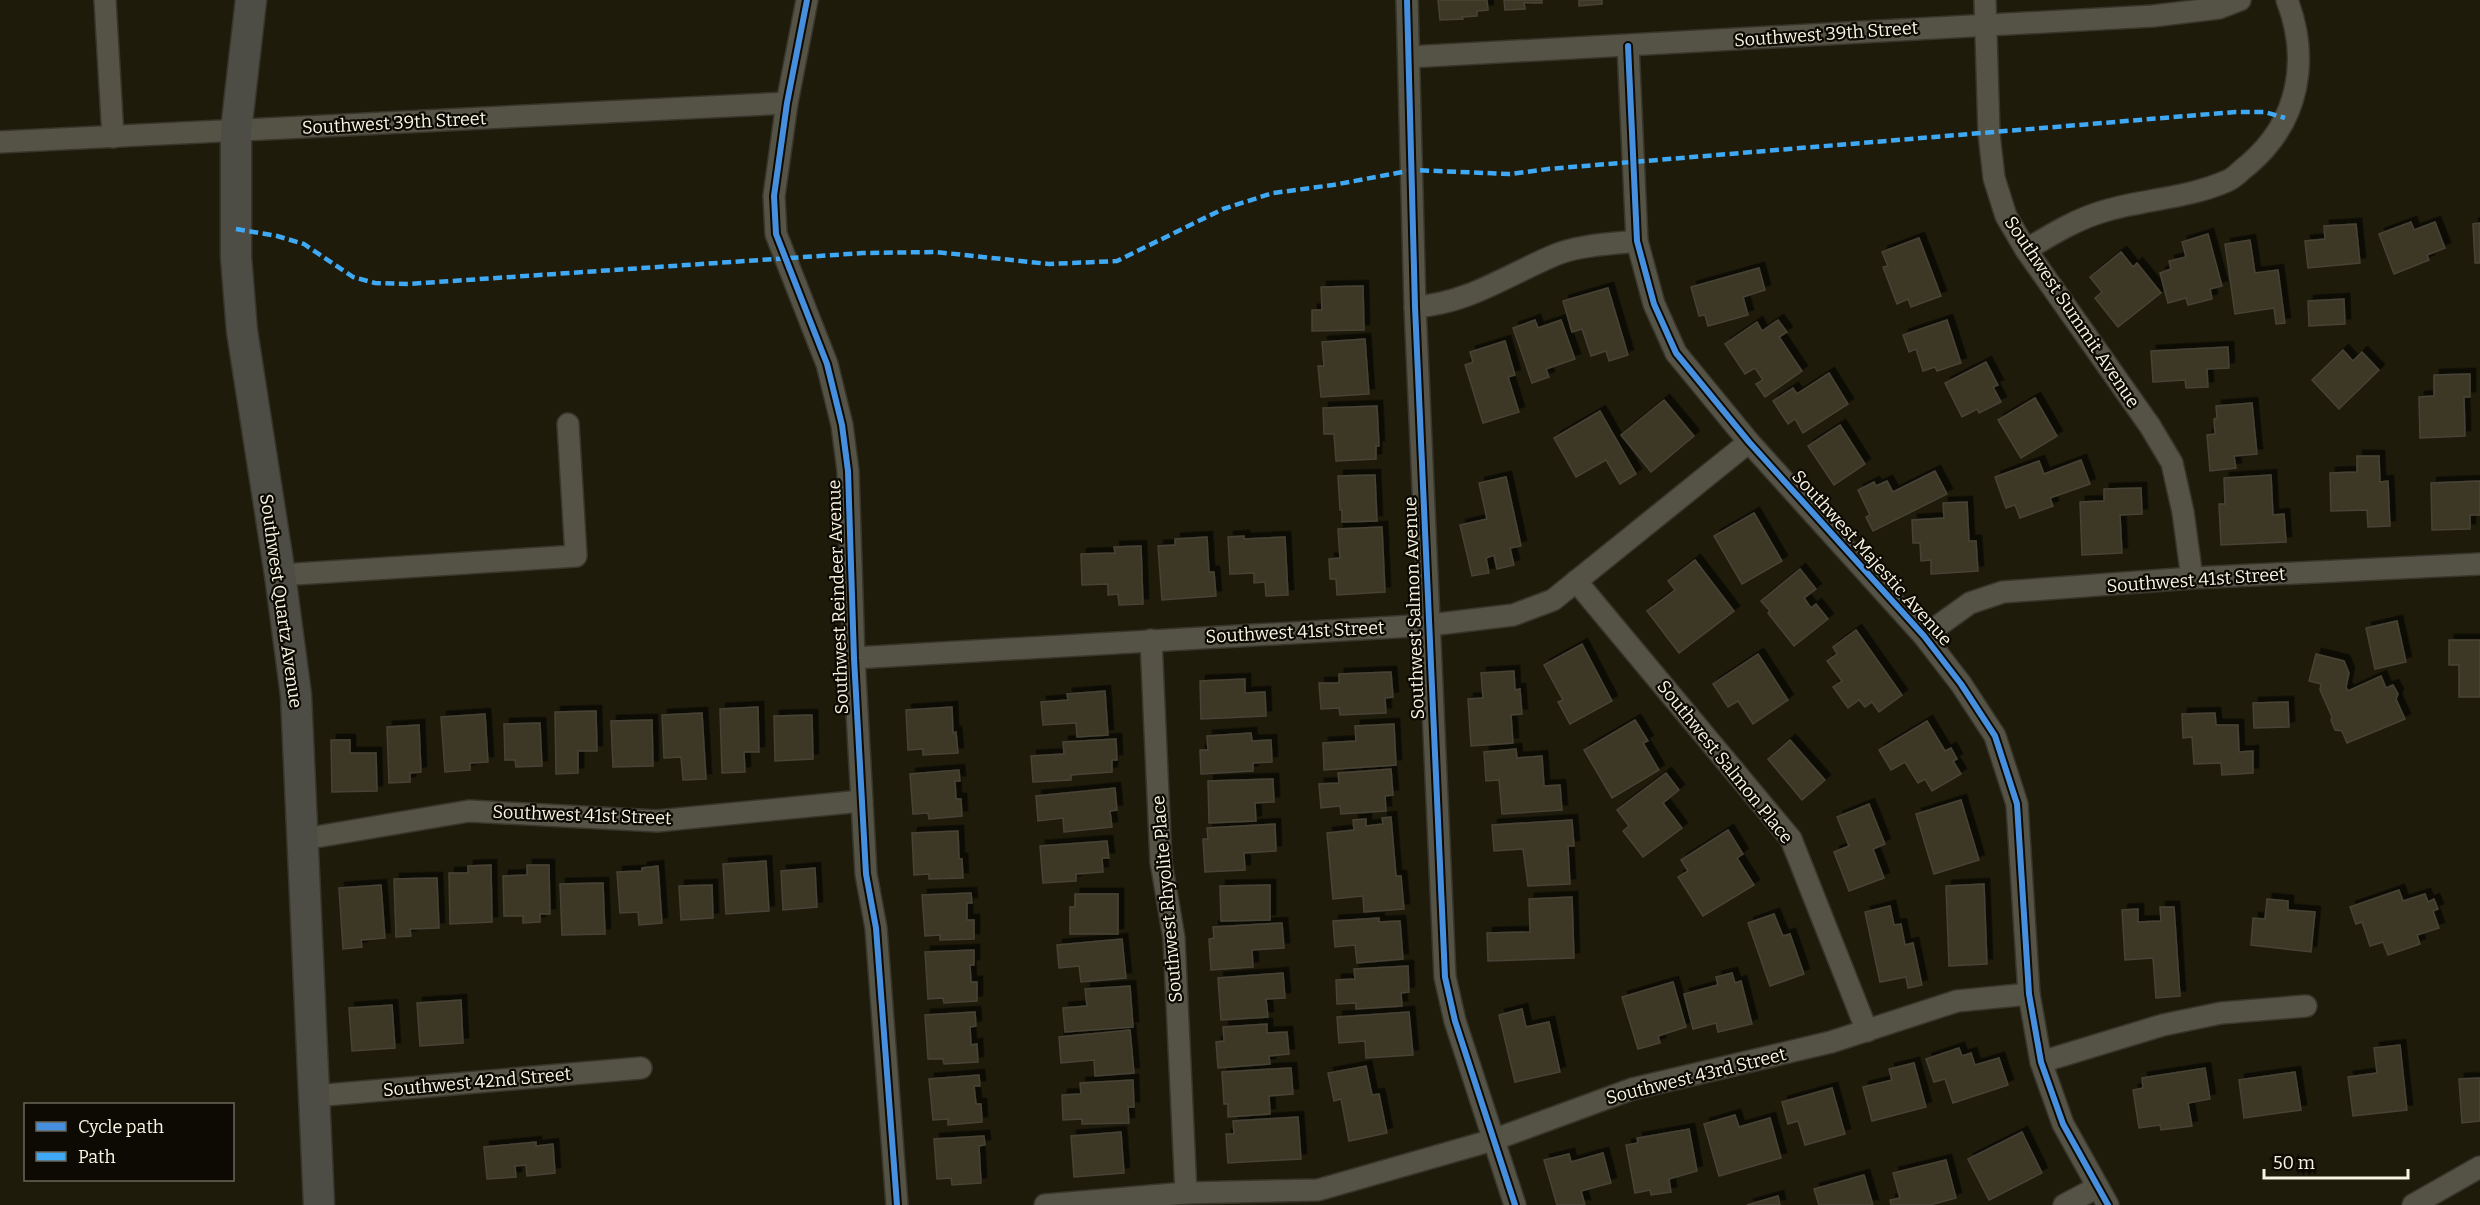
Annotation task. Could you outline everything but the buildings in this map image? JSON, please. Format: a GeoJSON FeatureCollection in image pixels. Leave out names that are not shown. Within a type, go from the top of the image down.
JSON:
{"type":"FeatureCollection","features":[{"type":"Feature","properties":{"kind":"street"},"geometry":{"type":"LineString","coordinates":[[105,0],[113,137]]}},
{"type":"Feature","properties":{"kind":"street","name":"Southwest Quartz Avenue"},"geometry":{"type":"LineString","coordinates":[[251,0],[236,130],[236,256],[242,331],[296,695],[319,1205]]}},
{"type":"Feature","properties":{"kind":"street","name":"Southwest Reindeer Avenue"},"geometry":{"type":"LineString","coordinates":[[807,0],[787,103],[774,196],[777,234],[827,363],[842,425],[848,471],[854,658],[866,874],[876,928],[897,1205]]}},
{"type":"Feature","properties":{"kind":"street","name":"Southwest Salmon Avenue"},"geometry":{"type":"LineString","coordinates":[[1407,0],[1415,307],[1445,977],[1455,1021],[1515,1205]]}},
{"type":"Feature","properties":{"kind":"street","name":"Southwest Summit Avenue"},"geometry":{"type":"LineString","coordinates":[[1985,0],[1989,134],[1994,178],[2006,216],[2026,250],[2150,426],[2172,463],[2184,512],[2192,578]]}},
{"type":"Feature","properties":{"kind":"street","name":"Southwest 39th Street"},"geometry":{"type":"LineString","coordinates":[[1409,57],[1628,46],[1986,23],[2153,16],[2218,8],[2241,0]]}},
{"type":"Feature","properties":{"kind":"street"},"geometry":{"type":"LineString","coordinates":[[2026,250],[2067,226],[2108,210],[2174,198],[2230,180],[2261,154],[2285,118],[2296,93],[2300,63],[2295,23],[2287,0]]}},
{"type":"Feature","properties":{"kind":"street","name":"Southwest Majestic Avenue"},"geometry":{"type":"LineString","coordinates":[[1628,46],[1637,241],[1654,304],[1676,353],[1749,442],[1924,636],[1961,684],[1995,736],[2018,804],[2029,994],[2041,1062],[2063,1124],[2103,1196]]}},
{"type":"Feature","properties":{"kind":"street","name":"Southwest 39th Street"},"geometry":{"type":"LineString","coordinates":[[0,142],[787,103]]}},
{"type":"Feature","properties":{"kind":"street"},"geometry":{"type":"LineString","coordinates":[[1415,307],[1439,305],[1463,299],[1558,254],[1637,241]]}},
{"type":"Feature","properties":{"kind":"street"},"geometry":{"type":"LineString","coordinates":[[280,575],[576,556],[568,424]]}},
{"type":"Feature","properties":{"kind":"street","name":"Southwest 41st Street"},"geometry":{"type":"LineString","coordinates":[[854,658],[1430,625],[1513,615],[1553,600],[1749,442]]}},
{"type":"Feature","properties":{"kind":"street","name":"Southwest 41st Street"},"geometry":{"type":"LineString","coordinates":[[1924,636],[1970,603],[2003,592],[2192,578],[2480,564]]}},
{"type":"Feature","properties":{"kind":"street","name":"Southwest Salmon Place"},"geometry":{"type":"LineString","coordinates":[[1576,581],[1791,839],[1867,1031]]}},
{"type":"Feature","properties":{"kind":"street","name":"Southwest Rhyolite Place"},"geometry":{"type":"LineString","coordinates":[[1151,640],[1161,862],[1174,939],[1186,1193]]}},
{"type":"Feature","properties":{"kind":"street","name":"Southwest 41st Street"},"geometry":{"type":"LineString","coordinates":[[304,839],[469,811],[657,821],[862,801]]}},
{"type":"Feature","properties":{"kind":"street","name":"Southwest 43rd Street"},"geometry":{"type":"LineString","coordinates":[[1045,1205],[1186,1193],[1318,1190],[1492,1140],[1632,1089],[1831,1042],[1957,1001],[2029,994]]}},
{"type":"Feature","properties":{"kind":"street"},"geometry":{"type":"LineString","coordinates":[[2041,1062],[2163,1025],[2221,1013],[2306,1006]]}},
{"type":"Feature","properties":{"kind":"street","name":"Southwest 42nd Street"},"geometry":{"type":"LineString","coordinates":[[314,1096],[641,1068]]}},
{"type":"Feature","properties":{"kind":"street"},"geometry":{"type":"LineString","coordinates":[[2413,1205],[2480,1167]]}},
{"type":"Feature","properties":{"kind":"street"},"geometry":{"type":"LineString","coordinates":[[2064,1205],[2103,1196]]}},
{"type":"Feature","properties":{"kind":"marked path"},"geometry":{"type":"LineString","coordinates":[[236,229],[277,236],[304,244],[353,277],[375,283],[408,284],[863,253],[936,252],[1049,264],[1117,261],[1223,209],[1273,193],[1333,185],[1413,170],[1510,174],[2235,112],[2265,112],[2285,118]]}},
{"type":"Feature","properties":{"kind":"cycle path"},"geometry":{"type":"LineString","coordinates":[[807,0],[787,103],[774,196],[776,234],[827,364],[842,425],[848,471],[854,658],[866,874],[876,928],[897,1205]]}},
{"type":"Feature","properties":{"kind":"cycle path"},"geometry":{"type":"LineString","coordinates":[[1407,0],[1415,307],[1445,977],[1455,1021],[1515,1205]]}},
{"type":"Feature","properties":{"kind":"cycle path"},"geometry":{"type":"LineString","coordinates":[[1628,46],[1637,241],[1654,304],[1676,353],[1749,442],[1924,636],[1961,684],[1995,736],[2017,804],[2029,994],[2041,1062],[2063,1124],[2108,1205]]}}]}
